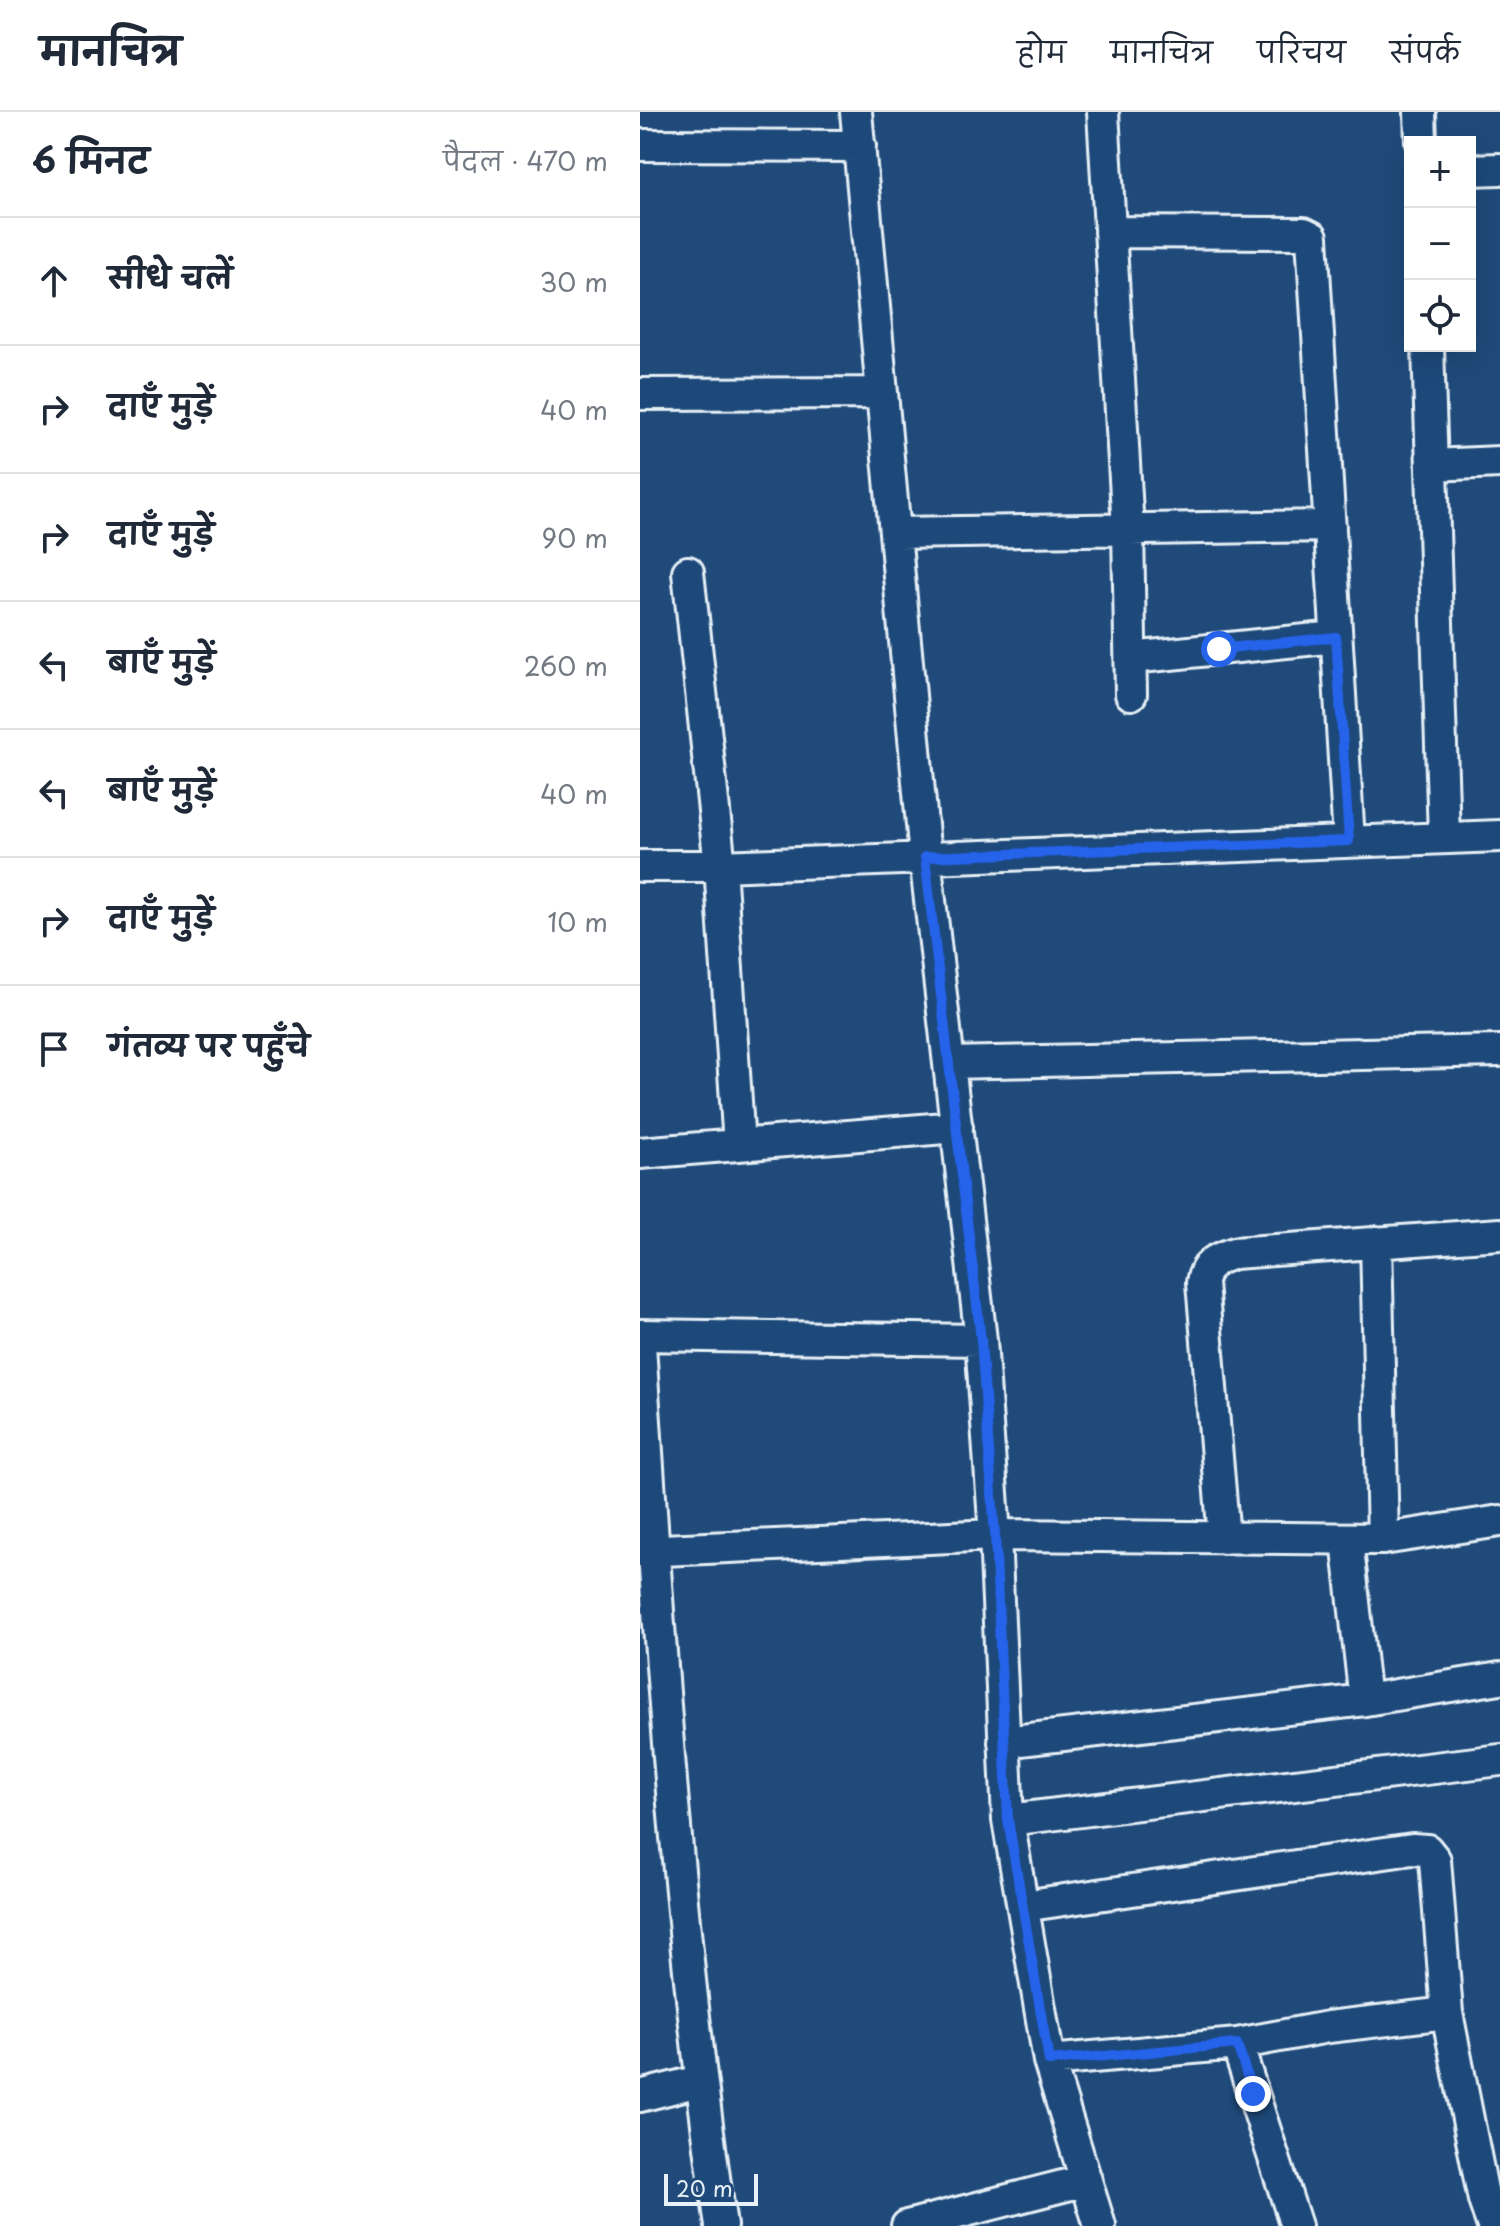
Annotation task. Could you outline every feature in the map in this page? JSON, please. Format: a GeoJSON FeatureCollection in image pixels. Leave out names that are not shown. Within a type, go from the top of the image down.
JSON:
{"type":"FeatureCollection","features":[{"type":"Feature","properties":{"kind":"street"},"geometry":{"type":"LineString","coordinates":[[856,112],[925,857],[981,1340],[995,1535],[1008,1820],[1049,2061],[1100,2226]]}},
{"type":"Feature","properties":{"kind":"street"},"geometry":{"type":"LineString","coordinates":[[1103,112],[1128,529],[1131,694]]}},
{"type":"Feature","properties":{"kind":"street"},"geometry":{"type":"LineString","coordinates":[[1420,112],[1421,136]]}},
{"type":"Feature","properties":{"kind":"street"},"geometry":{"type":"LineString","coordinates":[[640,145],[860,146]]}},
{"type":"Feature","properties":{"kind":"street"},"geometry":{"type":"LineString","coordinates":[[1476,170],[1500,169]]}},
{"type":"Feature","properties":{"kind":"street"},"geometry":{"type":"LineString","coordinates":[[1110,232],[1304,233],[1312,237],[1349,841]]}},
{"type":"Feature","properties":{"kind":"street"},"geometry":{"type":"LineString","coordinates":[[1428,352],[1444,837]]}},
{"type":"Feature","properties":{"kind":"street"},"geometry":{"type":"LineString","coordinates":[[640,394],[882,393]]}},
{"type":"Feature","properties":{"kind":"street"},"geometry":{"type":"LineString","coordinates":[[1432,465],[1500,462]]}},
{"type":"Feature","properties":{"kind":"street"},"geometry":{"type":"LineString","coordinates":[[896,533],[1330,526]]}},
{"type":"Feature","properties":{"kind":"street"},"geometry":{"type":"LineString","coordinates":[[688,572],[720,866],[739,1145]]}},
{"type":"Feature","properties":{"kind":"street"},"geometry":{"type":"LineString","coordinates":[[1131,658],[1336,637]]}},
{"type":"Feature","properties":{"kind":"street"},"geometry":{"type":"LineString","coordinates":[[640,866],[720,866],[1500,836]]}},
{"type":"Feature","properties":{"kind":"street"},"geometry":{"type":"LineString","coordinates":[[949,1063],[1500,1051]]}},
{"type":"Feature","properties":{"kind":"street"},"geometry":{"type":"LineString","coordinates":[[640,1153],[957,1127]]}},
{"type":"Feature","properties":{"kind":"street"},"geometry":{"type":"LineString","coordinates":[[1224,1538],[1202,1283],[1203,1273],[1210,1263],[1234,1253],[1500,1234]]}},
{"type":"Feature","properties":{"kind":"street"},"geometry":{"type":"LineString","coordinates":[[1376,1242],[1383,1539]]}},
{"type":"Feature","properties":{"kind":"street"},"geometry":{"type":"LineString","coordinates":[[640,1335],[981,1340]]}},
{"type":"Feature","properties":{"kind":"street"},"geometry":{"type":"LineString","coordinates":[[640,1345],[653,1742],[721,2226]]}},
{"type":"Feature","properties":{"kind":"street"},"geometry":{"type":"LineString","coordinates":[[646,1550],[995,1535],[1383,1539],[1500,1521]]}},
{"type":"Feature","properties":{"kind":"street"},"geometry":{"type":"LineString","coordinates":[[1347,1540],[1365,1700]]}},
{"type":"Feature","properties":{"kind":"street"},"geometry":{"type":"LineString","coordinates":[[1004,1742],[1365,1700],[1500,1678]]}},
{"type":"Feature","properties":{"kind":"street"},"geometry":{"type":"LineString","coordinates":[[1008,1820],[1500,1760]]}},
{"type":"Feature","properties":{"kind":"street"},"geometry":{"type":"LineString","coordinates":[[1023,1906],[1412,1849],[1427,1850],[1435,1860],[1447,2013],[1484,2200],[1493,2226]]}},
{"type":"Feature","properties":{"kind":"street"},"geometry":{"type":"LineString","coordinates":[[1049,2061],[1237,2044],[1328,2027],[1447,2013]]}},
{"type":"Feature","properties":{"kind":"street"},"geometry":{"type":"LineString","coordinates":[[1237,2044],[1296,2226]]}},
{"type":"Feature","properties":{"kind":"street"},"geometry":{"type":"LineString","coordinates":[[640,2096],[699,2081]]}},
{"type":"Feature","properties":{"kind":"street"},"geometry":{"type":"LineString","coordinates":[[907,2226],[1086,2180]]}},
{"type":"Feature","properties":{"kind":"route"},"geometry":{"type":"LineString","coordinates":[[1219,649],[1336,637],[1349,841],[925,857],[981,1340],[995,1535],[1008,1820],[1049,2061],[1237,2044],[1253,2094]]}}]}
